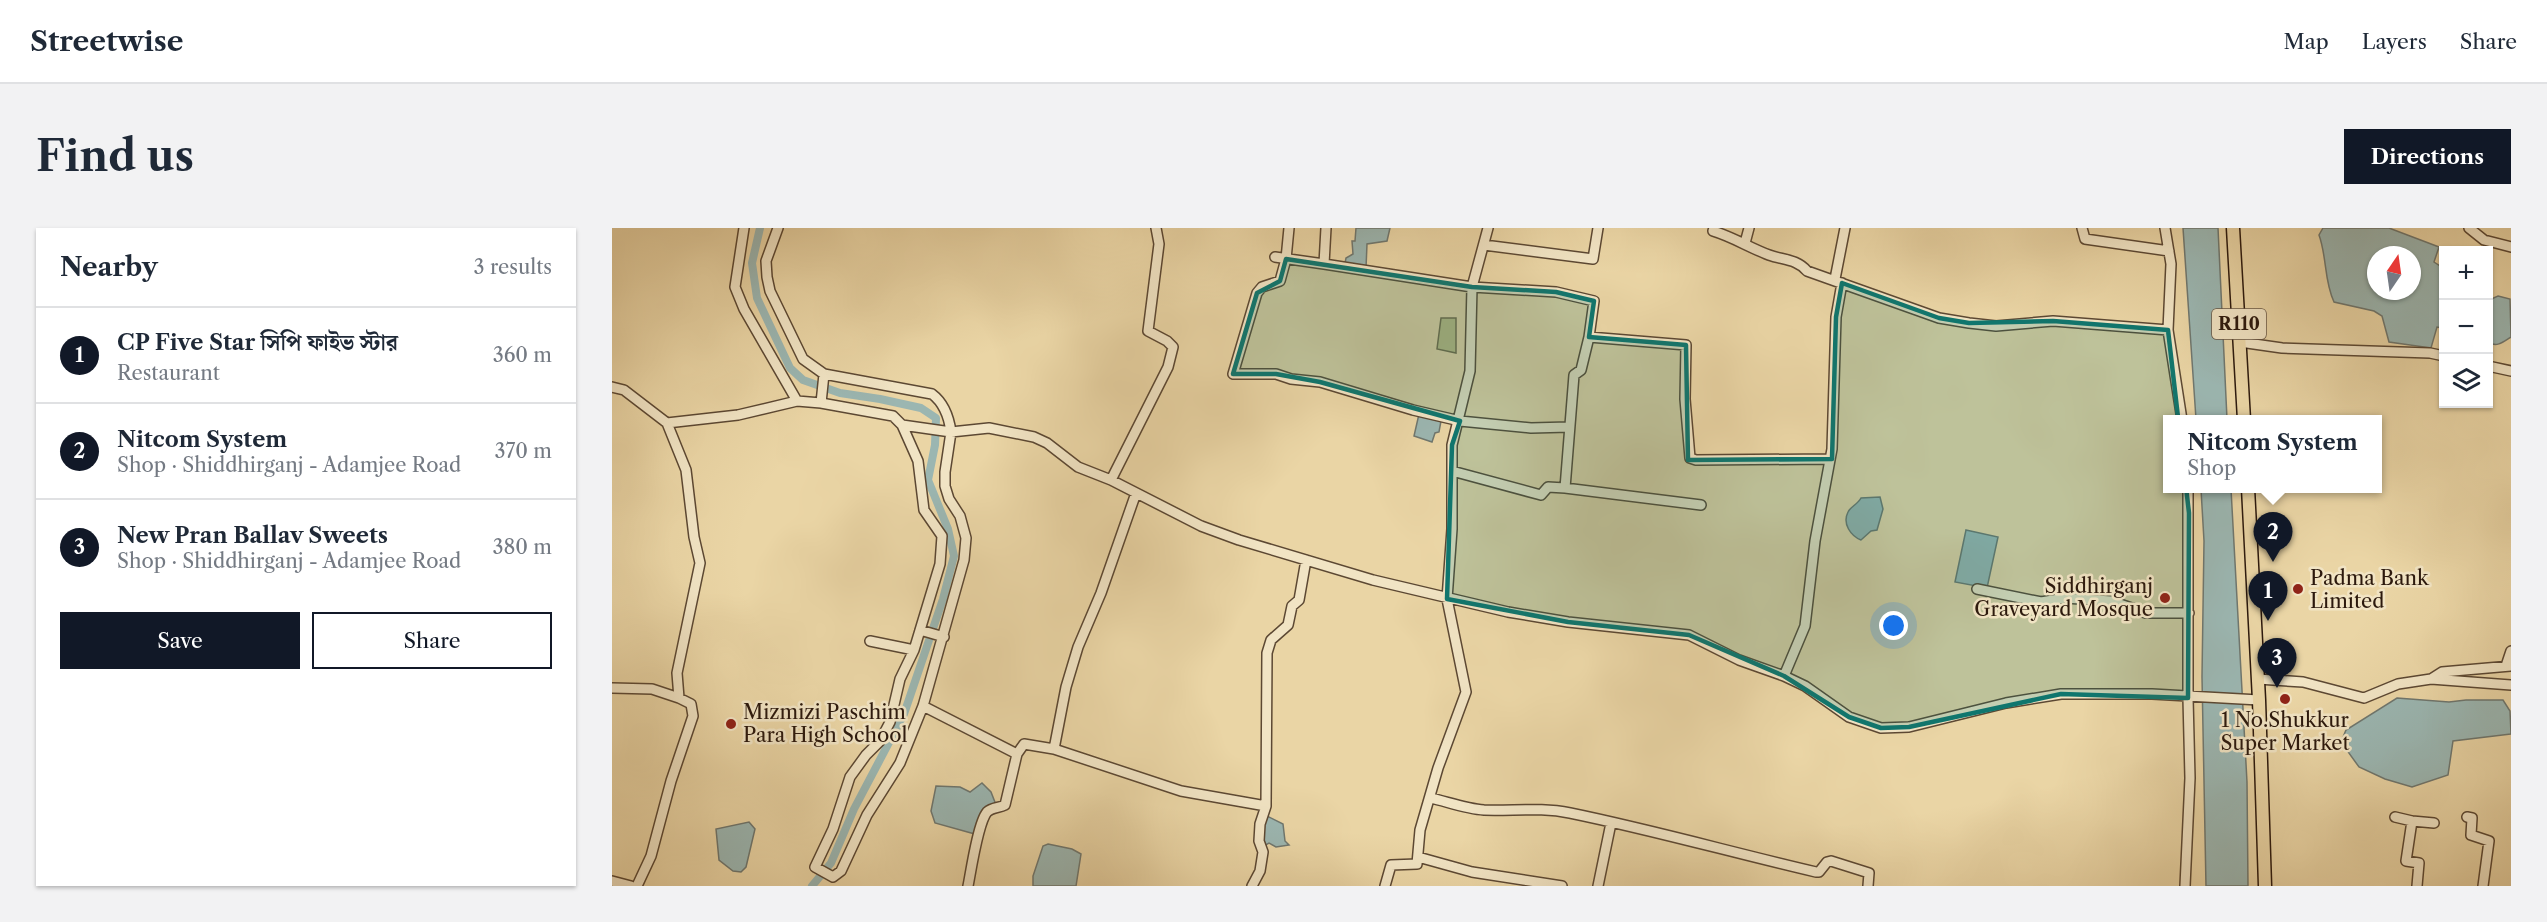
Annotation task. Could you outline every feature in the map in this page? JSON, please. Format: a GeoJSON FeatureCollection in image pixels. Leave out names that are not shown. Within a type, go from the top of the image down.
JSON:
{"type":"FeatureCollection","features":[{"type":"Feature","properties":{"kind":"main road","name":"R110"},"geometry":{"type":"LineString","coordinates":[[2233,228],[2244,415]]}},
{"type":"Feature","properties":{"kind":"main road"},"geometry":{"type":"LineString","coordinates":[[2248,493],[2259,700],[2265,886]]}},
{"type":"Feature","properties":{"kind":"street"},"geometry":{"type":"LineString","coordinates":[[744,228],[735,287],[744,309],[797,401]]}},
{"type":"Feature","properties":{"kind":"street"},"geometry":{"type":"LineString","coordinates":[[667,423],[738,415],[797,401],[821,401],[893,416],[905,426],[918,461],[924,510],[942,536],[940,564],[921,631],[900,679],[890,722],[880,741],[850,777],[833,829],[815,867],[833,877],[841,871],[867,815],[900,763],[923,706],[964,560],[966,538],[960,516],[949,499],[945,486],[950,423],[940,401],[932,393],[824,376],[803,358],[770,291],[766,261],[778,228]]}},
{"type":"Feature","properties":{"kind":"street"},"geometry":{"type":"LineString","coordinates":[[1111,480],[1168,367],[1173,347],[1148,330],[1159,244],[1156,228]]}},
{"type":"Feature","properties":{"kind":"street"},"geometry":{"type":"LineString","coordinates":[[1289,228],[1286,259],[1280,281],[1262,287],[1257,293],[1233,374],[1276,374],[1291,379],[1320,382],[1413,410],[1460,421],[1531,428],[1569,427]]}},
{"type":"Feature","properties":{"kind":"street"},"geometry":{"type":"LineString","coordinates":[[1324,264],[1326,228]]}},
{"type":"Feature","properties":{"kind":"street"},"geometry":{"type":"LineString","coordinates":[[1385,886],[1391,865],[1417,864],[1420,830],[1438,768],[1466,692],[1447,599],[1450,564],[1452,445],[1460,421],[1470,371],[1472,287],[1488,228]]}},
{"type":"Feature","properties":{"kind":"street"},"geometry":{"type":"LineString","coordinates":[[1484,245],[1593,259],[1598,228]]}},
{"type":"Feature","properties":{"kind":"street"},"geometry":{"type":"LineString","coordinates":[[1714,228],[1713,231],[1769,255],[1797,262],[1807,271],[1939,318],[1996,326],[2054,321],[2168,330]]}},
{"type":"Feature","properties":{"kind":"street"},"geometry":{"type":"LineString","coordinates":[[1745,243],[1749,228]]}},
{"type":"Feature","properties":{"kind":"street"},"geometry":{"type":"LineString","coordinates":[[1785,676],[1804,626],[1815,541],[1830,459],[1838,281],[1845,228]]}},
{"type":"Feature","properties":{"kind":"street"},"geometry":{"type":"LineString","coordinates":[[2082,228],[2085,239],[2169,251]]}},
{"type":"Feature","properties":{"kind":"street"},"geometry":{"type":"LineString","coordinates":[[2165,228],[2172,276],[2168,330],[2181,415]]}},
{"type":"Feature","properties":{"kind":"street"},"geometry":{"type":"LineString","coordinates":[[2469,228],[2484,240],[2511,247]]}},
{"type":"Feature","properties":{"kind":"street"},"geometry":{"type":"LineString","coordinates":[[1275,256],[1472,287],[1556,292],[1594,301],[1581,370],[1574,375],[1565,488]]}},
{"type":"Feature","properties":{"kind":"street"},"geometry":{"type":"LineString","coordinates":[[1589,337],[1686,345],[1685,399],[1690,458],[1696,460],[1830,459]]}},
{"type":"Feature","properties":{"kind":"street"},"geometry":{"type":"LineString","coordinates":[[2240,342],[2282,348],[2439,355]]}},
{"type":"Feature","properties":{"kind":"street"},"geometry":{"type":"LineString","coordinates":[[2493,367],[2511,371]]}},
{"type":"Feature","properties":{"kind":"street"},"geometry":{"type":"LineString","coordinates":[[821,401],[824,376]]}},
{"type":"Feature","properties":{"kind":"street"},"geometry":{"type":"LineString","coordinates":[[612,387],[624,390],[667,423],[686,470],[687,494],[700,563],[677,673],[679,698]]}},
{"type":"Feature","properties":{"kind":"street"},"geometry":{"type":"LineString","coordinates":[[905,426],[949,433],[989,428],[1034,436],[1078,467],[1111,480],[1201,526],[1239,540],[1373,580],[1508,612],[1568,622],[1680,632],[1739,660],[1785,676],[1849,717],[1867,725],[1893,730],[2006,703],[2061,694],[2088,693],[2259,700]]}},
{"type":"Feature","properties":{"kind":"street"},"geometry":{"type":"LineString","coordinates":[[1452,471],[1541,495],[1548,487],[1565,488],[1701,505]]}},
{"type":"Feature","properties":{"kind":"street"},"geometry":{"type":"LineString","coordinates":[[1054,749],[1066,687],[1078,647],[1101,594],[1136,493]]}},
{"type":"Feature","properties":{"kind":"street"},"geometry":{"type":"LineString","coordinates":[[2185,886],[2190,778],[2187,698],[2188,493]]}},
{"type":"Feature","properties":{"kind":"street"},"geometry":{"type":"LineString","coordinates":[[1252,886],[1260,871],[1263,852],[1259,841],[1260,824],[1266,806],[1267,652],[1271,640],[1288,625],[1292,606],[1299,600],[1306,560]]}},
{"type":"Feature","properties":{"kind":"street"},"geometry":{"type":"LineString","coordinates":[[1977,589],[2041,602],[2066,598],[2111,601],[2146,613],[2189,613]]}},
{"type":"Feature","properties":{"kind":"street"},"geometry":{"type":"LineString","coordinates":[[921,631],[942,636]]}},
{"type":"Feature","properties":{"kind":"street"},"geometry":{"type":"LineString","coordinates":[[870,641],[914,650]]}},
{"type":"Feature","properties":{"kind":"street"},"geometry":{"type":"LineString","coordinates":[[2431,679],[2442,672],[2508,666],[2511,651]]}},
{"type":"Feature","properties":{"kind":"street"},"geometry":{"type":"LineString","coordinates":[[2258,679],[2303,682],[2364,698],[2398,684],[2431,679],[2511,685]]}},
{"type":"Feature","properties":{"kind":"street"},"geometry":{"type":"LineString","coordinates":[[612,688],[652,689],[679,698],[691,704],[693,716],[671,781],[651,856],[637,886]]}},
{"type":"Feature","properties":{"kind":"street"},"geometry":{"type":"LineString","coordinates":[[923,706],[1017,754]]}},
{"type":"Feature","properties":{"kind":"street"},"geometry":{"type":"LineString","coordinates":[[968,886],[985,816],[991,809],[1005,805],[1017,754],[1024,744],[1054,749],[1181,791],[1266,806]]}},
{"type":"Feature","properties":{"kind":"street"},"geometry":{"type":"LineString","coordinates":[[1431,798],[1482,810],[1530,812],[1536,808],[1569,813],[1816,872],[1831,861],[1869,873],[1868,886]]}},
{"type":"Feature","properties":{"kind":"street"},"geometry":{"type":"LineString","coordinates":[[2395,817],[2434,823]]}},
{"type":"Feature","properties":{"kind":"street"},"geometry":{"type":"LineString","coordinates":[[2467,817],[2472,818],[2473,821],[2471,835],[2489,842],[2483,886]]}},
{"type":"Feature","properties":{"kind":"street"},"geometry":{"type":"LineString","coordinates":[[2412,821],[2406,861],[2419,863],[2417,886]]}},
{"type":"Feature","properties":{"kind":"street"},"geometry":{"type":"LineString","coordinates":[[1598,886],[1611,823]]}},
{"type":"Feature","properties":{"kind":"street"},"geometry":{"type":"LineString","coordinates":[[1418,857],[1472,872],[1562,886]]}},
{"type":"Feature","properties":{"kind":"street"},"geometry":{"type":"LineString","coordinates":[[612,881],[631,886]]}},
{"type":"Feature","properties":{"kind":"highlighted area"},"geometry":{"type":"Polygon","coordinates":[[[1286,259],[1472,287],[1556,292],[1594,301],[1589,337],[1686,345],[1688,460],[1832,459],[1836,317],[1842,283],[1939,318],[1969,323],[2053,321],[2168,330],[2189,513],[2188,698],[2061,694],[1909,727],[1881,728],[1849,717],[1784,676],[1689,635],[1568,622],[1447,599],[1452,445],[1460,421],[1320,382],[1276,374],[1233,374],[1257,293],[1280,281],[1286,259]]]}},
{"type":"Feature","properties":{"kind":"shaded area"},"geometry":{"type":"Polygon","coordinates":[[[1441,318],[1456,318],[1456,353],[1437,349],[1441,318]]]}},
{"type":"Feature","properties":{"kind":"water"},"geometry":{"type":"Polygon","coordinates":[[[1356,228],[1390,228],[1387,241],[1367,244],[1366,268],[1345,263],[1346,258],[1353,254],[1352,241],[1355,241],[1356,228]]]}},
{"type":"Feature","properties":{"kind":"water"},"geometry":{"type":"Polygon","coordinates":[[[2183,228],[2218,228],[2227,415],[2196,415],[2183,228]]]}},
{"type":"Feature","properties":{"kind":"water"},"geometry":{"type":"Polygon","coordinates":[[[2323,228],[2389,228],[2439,247],[2434,262],[2439,265],[2439,327],[2437,327],[2431,348],[2389,342],[2382,316],[2374,311],[2334,302],[2319,235],[2323,228]]]}},
{"type":"Feature","properties":{"kind":"water"},"geometry":{"type":"Polygon","coordinates":[[[2498,296],[2510,299],[2511,337],[2495,344],[2493,344],[2493,298],[2498,296]]]}},
{"type":"Feature","properties":{"kind":"water"},"geometry":{"type":"Polygon","coordinates":[[[1419,414],[1441,421],[1439,432],[1435,433],[1432,442],[1414,436],[1419,414]]]}},
{"type":"Feature","properties":{"kind":"water"},"geometry":{"type":"Polygon","coordinates":[[[2201,493],[2231,493],[2247,782],[2248,886],[2206,886],[2202,677],[2204,541],[2201,493]]]}},
{"type":"Feature","properties":{"kind":"water"},"geometry":{"type":"Polygon","coordinates":[[[1880,497],[1883,509],[1877,530],[1871,531],[1861,540],[1848,529],[1846,516],[1861,498],[1880,497]]]}},
{"type":"Feature","properties":{"kind":"water"},"geometry":{"type":"Polygon","coordinates":[[[1966,530],[1998,537],[1987,588],[1955,582],[1966,530]]]}},
{"type":"Feature","properties":{"kind":"water"},"geometry":{"type":"Polygon","coordinates":[[[2397,698],[2449,702],[2503,700],[2510,711],[2511,734],[2453,741],[2448,775],[2412,787],[2385,779],[2359,767],[2341,742],[2346,730],[2397,698]]]}},
{"type":"Feature","properties":{"kind":"water"},"geometry":{"type":"Polygon","coordinates":[[[982,783],[991,792],[998,810],[989,817],[982,836],[935,823],[931,811],[936,786],[960,787],[970,792],[982,783]]]}},
{"type":"Feature","properties":{"kind":"water"},"geometry":{"type":"Polygon","coordinates":[[[1265,815],[1283,824],[1285,841],[1289,845],[1276,847],[1269,843],[1262,847],[1265,815]]]}},
{"type":"Feature","properties":{"kind":"water"},"geometry":{"type":"Polygon","coordinates":[[[749,822],[755,829],[746,867],[741,872],[733,871],[719,860],[716,829],[749,822]]]}},
{"type":"Feature","properties":{"kind":"water"},"geometry":{"type":"Polygon","coordinates":[[[1048,844],[1072,849],[1081,854],[1076,886],[1033,886],[1033,876],[1043,846],[1048,844]]]}},
{"type":"Feature","properties":{"kind":"waterway"},"geometry":{"type":"LineString","coordinates":[[760,228],[752,263],[757,298],[790,368],[803,380],[840,393],[921,408],[936,418],[935,445],[928,480],[948,529],[954,556],[943,599],[904,714],[854,809],[831,863],[812,886]]}},
{"type":"Feature","properties":{"kind":"place","name":"Nitcom System"},"geometry":{"type":"Point","coordinates":[2273,562]}},
{"type":"Feature","properties":{"kind":"place","name":"Padma Bank Limited"},"geometry":{"type":"Point","coordinates":[2298,589]}},
{"type":"Feature","properties":{"kind":"place","name":"Siddhirganj Graveyard Mosque"},"geometry":{"type":"Point","coordinates":[2165,598]}},
{"type":"Feature","properties":{"kind":"place","name":"CP Five Star সিপি ফাইভ স্টার"},"geometry":{"type":"Point","coordinates":[2268,621]}},
{"type":"Feature","properties":{"kind":"place","name":"New Pran Ballav Sweets"},"geometry":{"type":"Point","coordinates":[2277,688]}},
{"type":"Feature","properties":{"kind":"place","name":"1 No.Shukkur Super Market"},"geometry":{"type":"Point","coordinates":[2285,699]}},
{"type":"Feature","properties":{"kind":"place","name":"Mizmizi Paschim Para High School"},"geometry":{"type":"Point","coordinates":[731,724]}}]}
